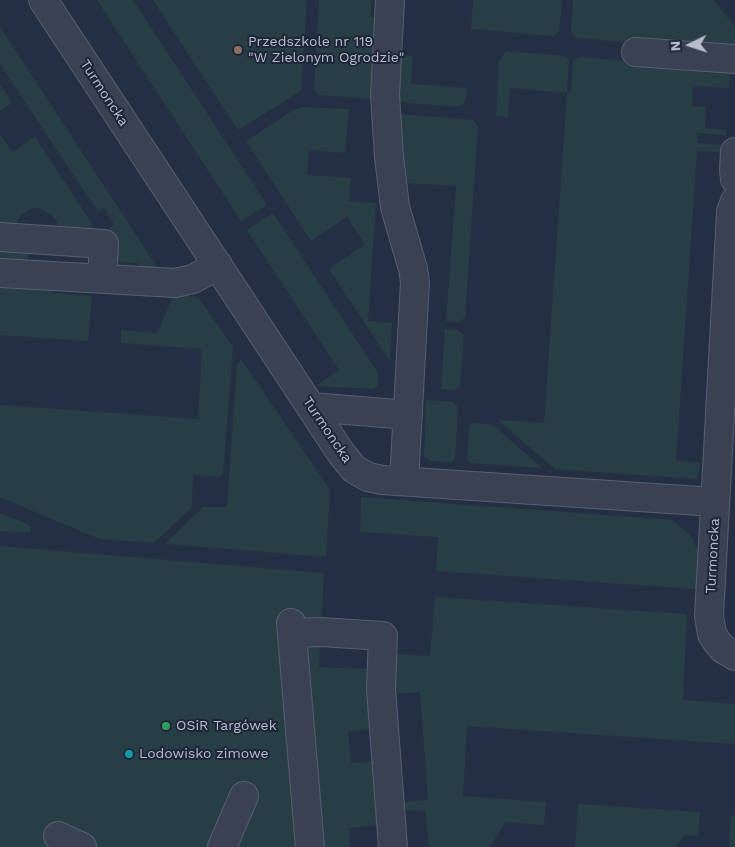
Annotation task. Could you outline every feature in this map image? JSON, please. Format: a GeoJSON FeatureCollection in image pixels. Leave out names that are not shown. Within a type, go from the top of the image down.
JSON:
{"type":"FeatureCollection","features":[{"type":"Feature","properties":{"kind":"street","name":"Turmoncka"},"geometry":{"type":"LineString","coordinates":[[43,0],[341,453],[354,469],[368,477],[404,481],[715,502],[710,625],[712,634],[717,642],[723,649],[735,656]]}},
{"type":"Feature","properties":{"kind":"street"},"geometry":{"type":"LineString","coordinates":[[390,0],[385,94],[391,176],[396,215],[413,269],[415,282],[404,481]]}},
{"type":"Feature","properties":{"kind":"street"},"geometry":{"type":"LineString","coordinates":[[636,52],[735,59]]}},
{"type":"Feature","properties":{"kind":"street"},"geometry":{"type":"LineString","coordinates":[[735,152],[735,179]]}},
{"type":"Feature","properties":{"kind":"street"},"geometry":{"type":"LineString","coordinates":[[715,502],[731,212],[735,201]]}},
{"type":"Feature","properties":{"kind":"street"},"geometry":{"type":"LineString","coordinates":[[0,237],[104,244],[102,278]]}},
{"type":"Feature","properties":{"kind":"street"},"geometry":{"type":"LineString","coordinates":[[0,273],[181,282],[196,278],[218,265]]}},
{"type":"Feature","properties":{"kind":"street"},"geometry":{"type":"LineString","coordinates":[[311,407],[408,415]]}},
{"type":"Feature","properties":{"kind":"street"},"geometry":{"type":"LineString","coordinates":[[310,847],[291,628],[383,636],[381,670],[393,847]]}},
{"type":"Feature","properties":{"kind":"street"},"geometry":{"type":"LineString","coordinates":[[222,847],[244,796]]}},
{"type":"Feature","properties":{"kind":"shaded area"},"geometry":{"type":"Polygon","coordinates":[[[97,0],[133,0],[267,205],[241,221],[97,0]]]}},
{"type":"Feature","properties":{"kind":"shaded area","name":"Przedszkole nr 119 \"W Zielonym Ogrodzie\""},"geometry":{"type":"Polygon","coordinates":[[[153,0],[307,0],[301,91],[238,130],[153,0]]]}},
{"type":"Feature","properties":{"kind":"shaded area"},"geometry":{"type":"Polygon","coordinates":[[[319,0],[371,0],[371,17],[380,18],[372,99],[319,95],[314,90],[319,0]]]}},
{"type":"Feature","properties":{"kind":"shaded area"},"geometry":{"type":"Polygon","coordinates":[[[473,0],[562,0],[559,32],[552,36],[471,29],[473,0]]]}},
{"type":"Feature","properties":{"kind":"shaded area"},"geometry":{"type":"Polygon","coordinates":[[[573,0],[714,0],[735,27],[735,52],[577,38],[571,30],[573,0]]]}},
{"type":"Feature","properties":{"kind":"shaded area"},"geometry":{"type":"Polygon","coordinates":[[[0,27],[161,273],[138,271],[138,263],[113,262],[111,233],[109,229],[114,224],[104,208],[98,212],[0,64],[0,27]]]}},
{"type":"Feature","properties":{"kind":"shaded area"},"geometry":{"type":"Polygon","coordinates":[[[506,51],[565,56],[569,60],[567,92],[571,93],[573,61],[580,57],[725,70],[730,73],[729,88],[693,86],[692,106],[706,107],[705,128],[726,130],[726,137],[723,135],[698,133],[697,143],[722,145],[722,143],[726,143],[725,147],[721,147],[721,152],[697,151],[676,461],[700,463],[699,474],[696,479],[555,469],[498,420],[544,423],[567,93],[510,88],[508,117],[496,116],[499,61],[506,51]]]}},
{"type":"Feature","properties":{"kind":"shaded area"},"geometry":{"type":"Polygon","coordinates":[[[399,55],[413,56],[411,84],[467,88],[463,104],[457,107],[397,102],[399,55]]]}},
{"type":"Feature","properties":{"kind":"shaded area"},"geometry":{"type":"Polygon","coordinates":[[[0,84],[12,103],[0,111],[0,84]]]}},
{"type":"Feature","properties":{"kind":"shaded area"},"geometry":{"type":"Polygon","coordinates":[[[303,107],[349,109],[345,153],[309,150],[307,175],[351,178],[349,201],[376,203],[368,321],[392,323],[390,361],[329,269],[365,244],[347,217],[311,241],[246,141],[292,111],[303,107]]]}},
{"type":"Feature","properties":{"kind":"shaded area"},"geometry":{"type":"Polygon","coordinates":[[[396,115],[473,120],[478,126],[465,318],[458,322],[446,321],[456,186],[405,183],[396,115]]]}},
{"type":"Feature","properties":{"kind":"shaded area"},"geometry":{"type":"Polygon","coordinates":[[[0,134],[12,152],[35,137],[91,222],[92,228],[89,231],[59,231],[56,220],[50,214],[42,209],[33,208],[22,214],[16,228],[0,227],[0,134]]]}},
{"type":"Feature","properties":{"kind":"shaded area"},"geometry":{"type":"Polygon","coordinates":[[[273,213],[378,373],[378,386],[373,389],[316,386],[339,370],[247,230],[273,213]]]}},
{"type":"Feature","properties":{"kind":"shaded area"},"geometry":{"type":"Polygon","coordinates":[[[0,248],[28,250],[28,264],[0,262],[0,248]]]}},
{"type":"Feature","properties":{"kind":"shaded area"},"geometry":{"type":"Polygon","coordinates":[[[0,286],[51,287],[51,293],[92,296],[88,341],[0,335],[0,286]]]}},
{"type":"Feature","properties":{"kind":"shaded area"},"geometry":{"type":"Polygon","coordinates":[[[174,295],[198,297],[233,347],[223,473],[220,477],[193,475],[192,507],[154,543],[101,539],[0,497],[0,405],[198,419],[202,349],[121,343],[121,330],[157,333],[174,295]]]}},
{"type":"Feature","properties":{"kind":"shaded area"},"geometry":{"type":"Polygon","coordinates":[[[445,329],[457,330],[464,335],[460,386],[454,390],[441,389],[445,329]]]}},
{"type":"Feature","properties":{"kind":"shaded area"},"geometry":{"type":"Polygon","coordinates":[[[241,359],[330,490],[326,557],[165,544],[203,507],[227,507],[237,365],[241,359]]]}},
{"type":"Feature","properties":{"kind":"shaded area"},"geometry":{"type":"Polygon","coordinates":[[[426,400],[453,402],[458,408],[455,458],[452,462],[430,461],[424,456],[426,400]]]}},
{"type":"Feature","properties":{"kind":"shaded area"},"geometry":{"type":"Polygon","coordinates":[[[472,423],[493,425],[542,468],[470,463],[467,459],[469,426],[472,423]]]}},
{"type":"Feature","properties":{"kind":"shaded area"},"geometry":{"type":"Polygon","coordinates":[[[361,497],[672,520],[693,539],[698,551],[696,589],[436,571],[438,537],[360,532],[361,497]]]}},
{"type":"Feature","properties":{"kind":"shaded area"},"geometry":{"type":"Polygon","coordinates":[[[0,513],[29,525],[30,533],[0,531],[0,513]]]}},
{"type":"Feature","properties":{"kind":"shaded area","name":"OSiR Targówek"},"geometry":{"type":"Polygon","coordinates":[[[0,546],[324,573],[319,667],[369,669],[371,729],[348,731],[351,763],[375,761],[380,825],[349,828],[350,847],[0,847],[0,546]]]}},
{"type":"Feature","properties":{"kind":"shaded area"},"geometry":{"type":"Polygon","coordinates":[[[435,597],[687,614],[683,700],[735,704],[735,744],[467,726],[463,796],[546,802],[544,825],[505,822],[490,847],[429,847],[425,810],[403,811],[402,802],[428,800],[420,692],[394,694],[393,654],[430,656],[435,597]]]}},
{"type":"Feature","properties":{"kind":"shaded area"},"geometry":{"type":"Polygon","coordinates":[[[578,804],[700,812],[698,836],[685,835],[675,847],[575,847],[578,804]]]}},
{"type":"Feature","properties":{"kind":"shaded area"},"geometry":{"type":"Polygon","coordinates":[[[731,815],[735,815],[735,847],[729,847],[731,815]]]}},
{"type":"Feature","properties":{"kind":"place","name":"Przedszkole nr 119 \"W Zielonym Ogrodzie\""},"geometry":{"type":"Point","coordinates":[238,50]}},
{"type":"Feature","properties":{"kind":"place","name":"OSiR Targówek"},"geometry":{"type":"Point","coordinates":[166,726]}},
{"type":"Feature","properties":{"kind":"place","name":"Lodowisko zimowe"},"geometry":{"type":"Point","coordinates":[129,754]}}]}
